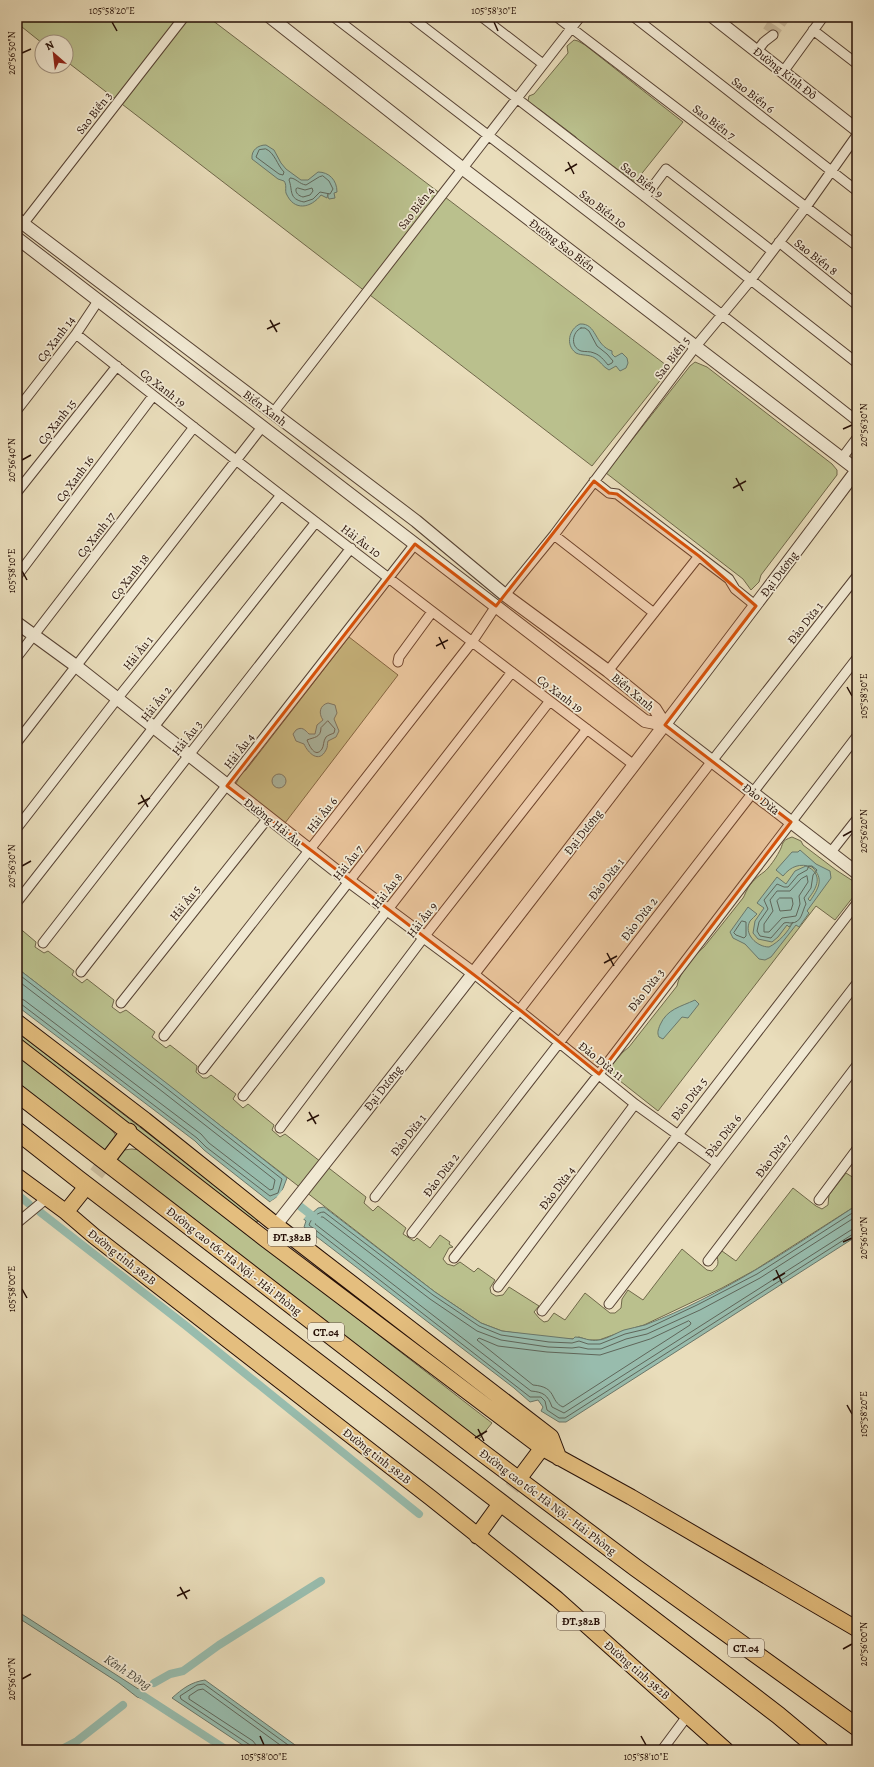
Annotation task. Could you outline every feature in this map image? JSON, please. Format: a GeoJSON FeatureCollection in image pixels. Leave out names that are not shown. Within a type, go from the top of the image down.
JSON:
{"type":"FeatureCollection","features":[{"type":"Feature","properties":{"kind":"highway","name":"Đường cao tốc Hà Nội - Hải Phòng"},"geometry":{"type":"LineString","coordinates":[[17,1093],[480,1451],[636,1568],[857,1727]]}},
{"type":"Feature","properties":{"kind":"highway","name":"CT.04"},"geometry":{"type":"LineString","coordinates":[[17,1131],[778,1715],[820,1750]]}},
{"type":"Feature","properties":{"kind":"main road","name":"ĐT.382B"},"geometry":{"type":"LineString","coordinates":[[17,1022],[145,1120],[280,1219],[546,1443]]}},
{"type":"Feature","properties":{"kind":"main road","name":"ĐT.382B"},"geometry":{"type":"LineString","coordinates":[[17,1046],[129,1131],[265,1239],[546,1443]]}},
{"type":"Feature","properties":{"kind":"main road"},"geometry":{"type":"LineString","coordinates":[[107,1160],[129,1131]]}},
{"type":"Feature","properties":{"kind":"main road","name":"Đường tỉnh 382B"},"geometry":{"type":"LineString","coordinates":[[17,1176],[46,1199],[66,1212],[94,1236],[431,1498],[557,1600],[726,1750]]}},
{"type":"Feature","properties":{"kind":"main road"},"geometry":{"type":"LineString","coordinates":[[66,1212],[82,1192]]}},
{"type":"Feature","properties":{"kind":"main road"},"geometry":{"type":"LineString","coordinates":[[265,1239],[280,1219]]}},
{"type":"Feature","properties":{"kind":"main road"},"geometry":{"type":"LineString","coordinates":[[521,1476],[546,1443],[559,1458],[638,1501],[857,1629]]}},
{"type":"Feature","properties":{"kind":"main road"},"geometry":{"type":"LineString","coordinates":[[477,1536],[498,1507]]}},
{"type":"Feature","properties":{"kind":"street","name":"Sao Biển 3"},"geometry":{"type":"LineString","coordinates":[[19,225],[184,17]]}},
{"type":"Feature","properties":{"kind":"street","name":"Đường Sao Biển"},"geometry":{"type":"LineString","coordinates":[[270,17],[462,168],[857,470]]}},
{"type":"Feature","properties":{"kind":"street","name":"Sao Biển 10"},"geometry":{"type":"LineString","coordinates":[[334,17],[721,314],[857,421]]}},
{"type":"Feature","properties":{"kind":"street","name":"Sao Biển 9"},"geometry":{"type":"LineString","coordinates":[[411,17],[645,197],[750,281],[857,363]]}},
{"type":"Feature","properties":{"kind":"street"},"geometry":{"type":"LineString","coordinates":[[482,17],[543,64]]}},
{"type":"Feature","properties":{"kind":"street","name":"Sao Biển 7"},"geometry":{"type":"LineString","coordinates":[[557,17],[857,246]]}},
{"type":"Feature","properties":{"kind":"street","name":"Sao Biển 4"},"geometry":{"type":"LineString","coordinates":[[272,413],[580,17]]}},
{"type":"Feature","properties":{"kind":"street","name":"Sao Biển 6"},"geometry":{"type":"LineString","coordinates":[[634,17],[857,191]]}},
{"type":"Feature","properties":{"kind":"street","name":"Đường Kinh Đô"},"geometry":{"type":"LineString","coordinates":[[713,17],[760,47],[783,72],[857,130]]}},
{"type":"Feature","properties":{"kind":"street"},"geometry":{"type":"LineString","coordinates":[[783,72],[823,17]]}},
{"type":"Feature","properties":{"kind":"street"},"geometry":{"type":"LineString","coordinates":[[813,30],[857,64]]}},
{"type":"Feature","properties":{"kind":"street"},"geometry":{"type":"LineString","coordinates":[[760,47],[770,33]]}},
{"type":"Feature","properties":{"kind":"street","name":"Sao Biển 5"},"geometry":{"type":"LineString","coordinates":[[505,595],[554,535],[696,346],[721,314],[750,281],[778,242],[806,207],[857,135]]}},
{"type":"Feature","properties":{"kind":"street"},"geometry":{"type":"LineString","coordinates":[[645,197],[666,170],[772,251]]}},
{"type":"Feature","properties":{"kind":"street","name":"Biển Xanh"},"geometry":{"type":"LineString","coordinates":[[19,225],[416,521],[505,595],[608,671],[655,709],[665,725]]}},
{"type":"Feature","properties":{"kind":"street","name":"Biển Xanh"},"geometry":{"type":"LineString","coordinates":[[17,238],[645,721],[665,725]]}},
{"type":"Feature","properties":{"kind":"street","name":"Sao Biển 8"},"geometry":{"type":"LineString","coordinates":[[778,242],[857,305]]}},
{"type":"Feature","properties":{"kind":"street","name":"Cọ Xanh 14"},"geometry":{"type":"LineString","coordinates":[[17,410],[76,334],[98,301]]}},
{"type":"Feature","properties":{"kind":"street","name":"Cọ Xanh 19"},"geometry":{"type":"LineString","coordinates":[[76,334],[236,460]]}},
{"type":"Feature","properties":{"kind":"street","name":"Cọ Xanh 15"},"geometry":{"type":"LineString","coordinates":[[17,492],[117,366]]}},
{"type":"Feature","properties":{"kind":"street","name":"Cọ Xanh 16"},"geometry":{"type":"LineString","coordinates":[[17,576],[153,396]]}},
{"type":"Feature","properties":{"kind":"street"},"geometry":{"type":"LineString","coordinates":[[262,427],[272,413]]}},
{"type":"Feature","properties":{"kind":"street","name":"Cọ Xanh 17"},"geometry":{"type":"LineString","coordinates":[[17,657],[194,427]]}},
{"type":"Feature","properties":{"kind":"street","name":"Cọ Xanh 18"},"geometry":{"type":"LineString","coordinates":[[17,742],[262,427]]}},
{"type":"Feature","properties":{"kind":"street"},"geometry":{"type":"LineString","coordinates":[[842,458],[857,438]]}},
{"type":"Feature","properties":{"kind":"street","name":"Hải Âu 10"},"geometry":{"type":"LineString","coordinates":[[236,460],[472,642]]}},
{"type":"Feature","properties":{"kind":"street","name":"Đại Dương"},"geometry":{"type":"LineString","coordinates":[[280,1219],[473,974],[665,725],[857,470]]}},
{"type":"Feature","properties":{"kind":"street"},"geometry":{"type":"LineString","coordinates":[[594,481],[609,493],[617,494],[699,556],[729,580],[735,589],[756,606]]}},
{"type":"Feature","properties":{"kind":"street","name":"Hải Âu 1"},"geometry":{"type":"LineString","coordinates":[[17,828],[117,699],[281,495]]}},
{"type":"Feature","properties":{"kind":"street","name":"Hải Âu 2"},"geometry":{"type":"LineString","coordinates":[[17,902],[152,728],[316,522]]}},
{"type":"Feature","properties":{"kind":"street"},"geometry":{"type":"LineString","coordinates":[[554,535],[654,613]]}},
{"type":"Feature","properties":{"kind":"street","name":"Hải Âu 4"},"geometry":{"type":"LineString","coordinates":[[81,972],[415,544]]}},
{"type":"Feature","properties":{"kind":"street","name":"Hải Âu 3"},"geometry":{"type":"LineString","coordinates":[[43,943],[351,548]]}},
{"type":"Feature","properties":{"kind":"street"},"geometry":{"type":"LineString","coordinates":[[608,671],[699,556]]}},
{"type":"Feature","properties":{"kind":"street","name":"Đảo Dừa 1"},"geometry":{"type":"LineString","coordinates":[[375,1197],[857,576]]}},
{"type":"Feature","properties":{"kind":"street"},"geometry":{"type":"LineString","coordinates":[[496,606],[505,595]]}},
{"type":"Feature","properties":{"kind":"street","name":"Hải Âu 6"},"geometry":{"type":"LineString","coordinates":[[164,1036],[472,642],[496,606]]}},
{"type":"Feature","properties":{"kind":"street"},"geometry":{"type":"LineString","coordinates":[[398,662],[399,657],[432,612]]}},
{"type":"Feature","properties":{"kind":"street","name":"Đường Hải Âu"},"geometry":{"type":"LineString","coordinates":[[17,622],[76,666],[152,728],[189,755],[349,881],[473,974]]}},
{"type":"Feature","properties":{"kind":"street","name":"Cọ Xanh 19"},"geometry":{"type":"LineString","coordinates":[[472,642],[549,702],[634,765]]}},
{"type":"Feature","properties":{"kind":"street","name":"Đảo Dừa 2"},"geometry":{"type":"LineString","coordinates":[[412,1233],[558,1042],[857,658]]}},
{"type":"Feature","properties":{"kind":"street","name":"Hải Âu 7"},"geometry":{"type":"LineString","coordinates":[[203,1069],[512,672]]}},
{"type":"Feature","properties":{"kind":"street","name":"Hải Âu 8"},"geometry":{"type":"LineString","coordinates":[[243,1096],[549,702]]}},
{"type":"Feature","properties":{"kind":"street","name":"Đảo Dừa"},"geometry":{"type":"LineString","coordinates":[[665,725],[857,872]]}},
{"type":"Feature","properties":{"kind":"street","name":"Hải Âu 9"},"geometry":{"type":"LineString","coordinates":[[280,1128],[424,937],[587,729]]}},
{"type":"Feature","properties":{"kind":"street","name":"Đảo Dừa 3"},"geometry":{"type":"LineString","coordinates":[[454,1258],[599,1074],[857,736]]}},
{"type":"Feature","properties":{"kind":"street","name":"Hải Âu 5"},"geometry":{"type":"LineString","coordinates":[[121,1003],[268,818]]}},
{"type":"Feature","properties":{"kind":"street"},"geometry":{"type":"LineString","coordinates":[[831,852],[857,819]]}},
{"type":"Feature","properties":{"kind":"street","name":"Đảo Dừa 5"},"geometry":{"type":"LineString","coordinates":[[542,1311],[857,903]]}},
{"type":"Feature","properties":{"kind":"street","name":"Đảo Dừa 11"},"geometry":{"type":"LineString","coordinates":[[473,974],[520,1010],[635,1104],[717,1163]]}},
{"type":"Feature","properties":{"kind":"street","name":"Đảo Dừa 6"},"geometry":{"type":"LineString","coordinates":[[609,1304],[857,983]]}},
{"type":"Feature","properties":{"kind":"street","name":"Đảo Dừa 7"},"geometry":{"type":"LineString","coordinates":[[708,1261],[857,1065]]}},
{"type":"Feature","properties":{"kind":"street","name":"Đảo Dừa 4"},"geometry":{"type":"LineString","coordinates":[[498,1287],[635,1104]]}},
{"type":"Feature","properties":{"kind":"street"},"geometry":{"type":"LineString","coordinates":[[819,1200],[857,1149]]}},
{"type":"Feature","properties":{"kind":"street"},"geometry":{"type":"LineString","coordinates":[[17,1223],[46,1199]]}},
{"type":"Feature","properties":{"kind":"street"},"geometry":{"type":"LineString","coordinates":[[662,1750],[688,1715]]}},
{"type":"Feature","properties":{"kind":"highlighted area"},"geometry":{"type":"Polygon","coordinates":[[[594,481],[609,493],[617,494],[699,556],[756,606],[665,725],[791,822],[599,1074],[520,1010],[227,786],[415,544],[496,606],[594,481]]]}},
{"type":"Feature","properties":{"kind":"green space"},"geometry":{"type":"Polygon","coordinates":[[[17,17],[208,17],[670,368],[592,466],[74,67],[74,34],[34,34],[34,37],[17,23],[17,17]]]}},
{"type":"Feature","properties":{"kind":"green space"},"geometry":{"type":"Polygon","coordinates":[[[574,40],[585,45],[683,122],[635,182],[577,140],[576,137],[539,109],[536,109],[528,101],[529,96],[534,94],[568,53],[567,46],[574,40]]]}},
{"type":"Feature","properties":{"kind":"green space"},"geometry":{"type":"Polygon","coordinates":[[[695,362],[707,367],[832,464],[837,470],[837,475],[761,575],[759,582],[751,590],[743,579],[606,473],[690,366],[695,362]]]}},
{"type":"Feature","properties":{"kind":"green space"},"geometry":{"type":"Polygon","coordinates":[[[349,637],[398,675],[285,823],[236,784],[241,773],[246,770],[349,637]]]}},
{"type":"Feature","properties":{"kind":"green space"},"geometry":{"type":"Polygon","coordinates":[[[792,837],[801,841],[803,845],[853,881],[857,886],[857,892],[835,920],[816,906],[658,1111],[615,1077],[610,1072],[610,1067],[629,1047],[677,986],[678,981],[688,965],[743,898],[754,880],[770,865],[778,854],[784,841],[792,837]]]}},
{"type":"Feature","properties":{"kind":"green space"},"geometry":{"type":"Polygon","coordinates":[[[17,926],[36,942],[35,947],[44,953],[48,951],[74,971],[72,975],[82,983],[87,979],[114,1000],[112,1007],[120,1013],[126,1010],[155,1032],[152,1037],[166,1048],[170,1045],[197,1066],[196,1072],[203,1078],[207,1078],[211,1075],[236,1094],[233,1099],[243,1108],[248,1104],[274,1125],[272,1130],[280,1137],[285,1134],[366,1197],[364,1203],[373,1211],[378,1206],[406,1228],[403,1234],[414,1241],[417,1238],[430,1248],[440,1235],[450,1242],[449,1244],[453,1247],[449,1248],[443,1259],[447,1264],[454,1266],[460,1262],[474,1272],[478,1268],[495,1280],[490,1288],[491,1293],[496,1296],[503,1295],[509,1287],[539,1306],[534,1312],[544,1322],[548,1321],[554,1313],[565,1320],[585,1293],[610,1313],[615,1313],[621,1308],[622,1299],[628,1290],[643,1300],[682,1249],[707,1270],[712,1271],[716,1268],[718,1265],[717,1257],[722,1251],[736,1261],[793,1188],[822,1209],[828,1205],[829,1195],[846,1173],[857,1180],[857,1205],[755,1270],[722,1288],[644,1325],[599,1340],[588,1340],[579,1337],[573,1339],[549,1338],[502,1331],[481,1323],[435,1292],[17,968],[17,926]]]}},
{"type":"Feature","properties":{"kind":"green space"},"geometry":{"type":"Polygon","coordinates":[[[17,1032],[256,1217],[258,1222],[254,1221],[17,1038],[17,1032]]]}},
{"type":"Feature","properties":{"kind":"green space"},"geometry":{"type":"Polygon","coordinates":[[[17,1055],[106,1124],[115,1134],[116,1138],[105,1158],[17,1089],[17,1055]]]}},
{"type":"Feature","properties":{"kind":"green space"},"geometry":{"type":"Polygon","coordinates":[[[124,1150],[140,1150],[492,1423],[475,1444],[110,1162],[124,1150]]]}},
{"type":"Feature","properties":{"kind":"water"},"geometry":{"type":"Polygon","coordinates":[[[266,145],[274,150],[286,169],[301,180],[308,180],[318,172],[329,175],[336,184],[337,192],[334,193],[335,198],[329,199],[328,193],[327,198],[321,195],[308,205],[303,206],[293,203],[286,193],[284,181],[278,179],[252,159],[253,153],[256,149],[260,146],[266,145]]]}},
{"type":"Feature","properties":{"kind":"water"},"geometry":{"type":"Polygon","coordinates":[[[580,324],[590,327],[602,344],[612,351],[612,354],[615,357],[622,353],[627,358],[628,363],[626,368],[620,371],[616,366],[609,370],[597,359],[588,355],[576,353],[570,346],[570,337],[576,326],[580,324]]]}},
{"type":"Feature","properties":{"kind":"water"},"geometry":{"type":"Polygon","coordinates":[[[328,703],[335,705],[337,713],[334,719],[339,731],[336,737],[328,741],[327,749],[323,754],[317,757],[308,751],[304,744],[296,741],[293,734],[300,728],[309,734],[315,734],[317,725],[323,720],[320,712],[322,707],[328,703]]]}},
{"type":"Feature","properties":{"kind":"water"},"geometry":{"type":"Polygon","coordinates":[[[279,774],[284,776],[286,781],[284,786],[279,788],[274,786],[272,781],[274,776],[279,774]]]}},
{"type":"Feature","properties":{"kind":"water"},"geometry":{"type":"Polygon","coordinates":[[[800,850],[816,864],[830,871],[831,878],[807,911],[809,913],[799,927],[796,925],[771,957],[765,960],[759,959],[745,944],[733,938],[730,932],[748,907],[757,914],[750,921],[748,931],[752,939],[760,945],[769,947],[780,940],[786,933],[793,922],[789,927],[787,925],[772,942],[758,939],[753,933],[755,921],[764,908],[757,903],[777,877],[786,884],[795,871],[806,866],[812,869],[817,877],[816,886],[808,899],[810,901],[819,884],[816,871],[812,867],[804,865],[796,866],[783,876],[776,870],[792,852],[798,852],[800,850]]]}},
{"type":"Feature","properties":{"kind":"water"},"geometry":{"type":"Polygon","coordinates":[[[17,968],[287,1178],[282,1191],[310,1215],[318,1208],[324,1207],[435,1292],[481,1323],[502,1331],[573,1339],[575,1337],[593,1340],[602,1339],[624,1330],[645,1325],[728,1286],[857,1205],[857,1236],[566,1422],[559,1422],[541,1411],[543,1407],[538,1400],[530,1402],[514,1388],[304,1227],[306,1221],[277,1197],[270,1202],[204,1150],[195,1141],[17,1006],[17,968]]]}},
{"type":"Feature","properties":{"kind":"water"},"geometry":{"type":"Polygon","coordinates":[[[695,1000],[699,1004],[688,1018],[682,1017],[663,1039],[659,1037],[659,1028],[666,1015],[674,1009],[695,1000]]]}},
{"type":"Feature","properties":{"kind":"water"},"geometry":{"type":"Polygon","coordinates":[[[17,1611],[150,1697],[146,1700],[137,1697],[119,1683],[17,1617],[17,1611]]]}},
{"type":"Feature","properties":{"kind":"water"},"geometry":{"type":"Polygon","coordinates":[[[205,1680],[302,1750],[250,1750],[172,1698],[187,1686],[195,1682],[205,1680]]]}},
{"type":"Feature","properties":{"kind":"pier"},"geometry":{"type":"Polygon","coordinates":[[[288,1183],[285,1190],[309,1212],[302,1221],[277,1200],[271,1204],[270,1202],[276,1198],[288,1183]]]}},
{"type":"Feature","properties":{"kind":"waterway"},"geometry":{"type":"LineString","coordinates":[[17,1194],[29,1204]]}},
{"type":"Feature","properties":{"kind":"waterway"},"geometry":{"type":"LineString","coordinates":[[292,1200],[319,1221]]}},
{"type":"Feature","properties":{"kind":"waterway"},"geometry":{"type":"LineString","coordinates":[[40,1212],[185,1325],[419,1514]]}},
{"type":"Feature","properties":{"kind":"waterway"},"geometry":{"type":"LineString","coordinates":[[154,1683],[170,1674],[183,1671],[219,1645],[321,1581]]}},
{"type":"Feature","properties":{"kind":"waterway","name":"Kênh Đông"},"geometry":{"type":"LineString","coordinates":[[139,1693],[227,1750]]}},
{"type":"Feature","properties":{"kind":"waterway"},"geometry":{"type":"LineString","coordinates":[[60,1750],[77,1741],[123,1705]]}},
{"type":"Feature","properties":{"kind":"tunnel"},"geometry":{"type":"LineString","coordinates":[[767,31],[776,17]]}},
{"type":"Feature","properties":{"kind":"tunnel"},"geometry":{"type":"LineString","coordinates":[[773,35],[786,17]]}},
{"type":"Feature","properties":{"kind":"tunnel"},"geometry":{"type":"LineString","coordinates":[[82,1192],[107,1160]]}},
{"type":"Feature","properties":{"kind":"tunnel"},"geometry":{"type":"LineString","coordinates":[[498,1507],[521,1476]]}}]}
